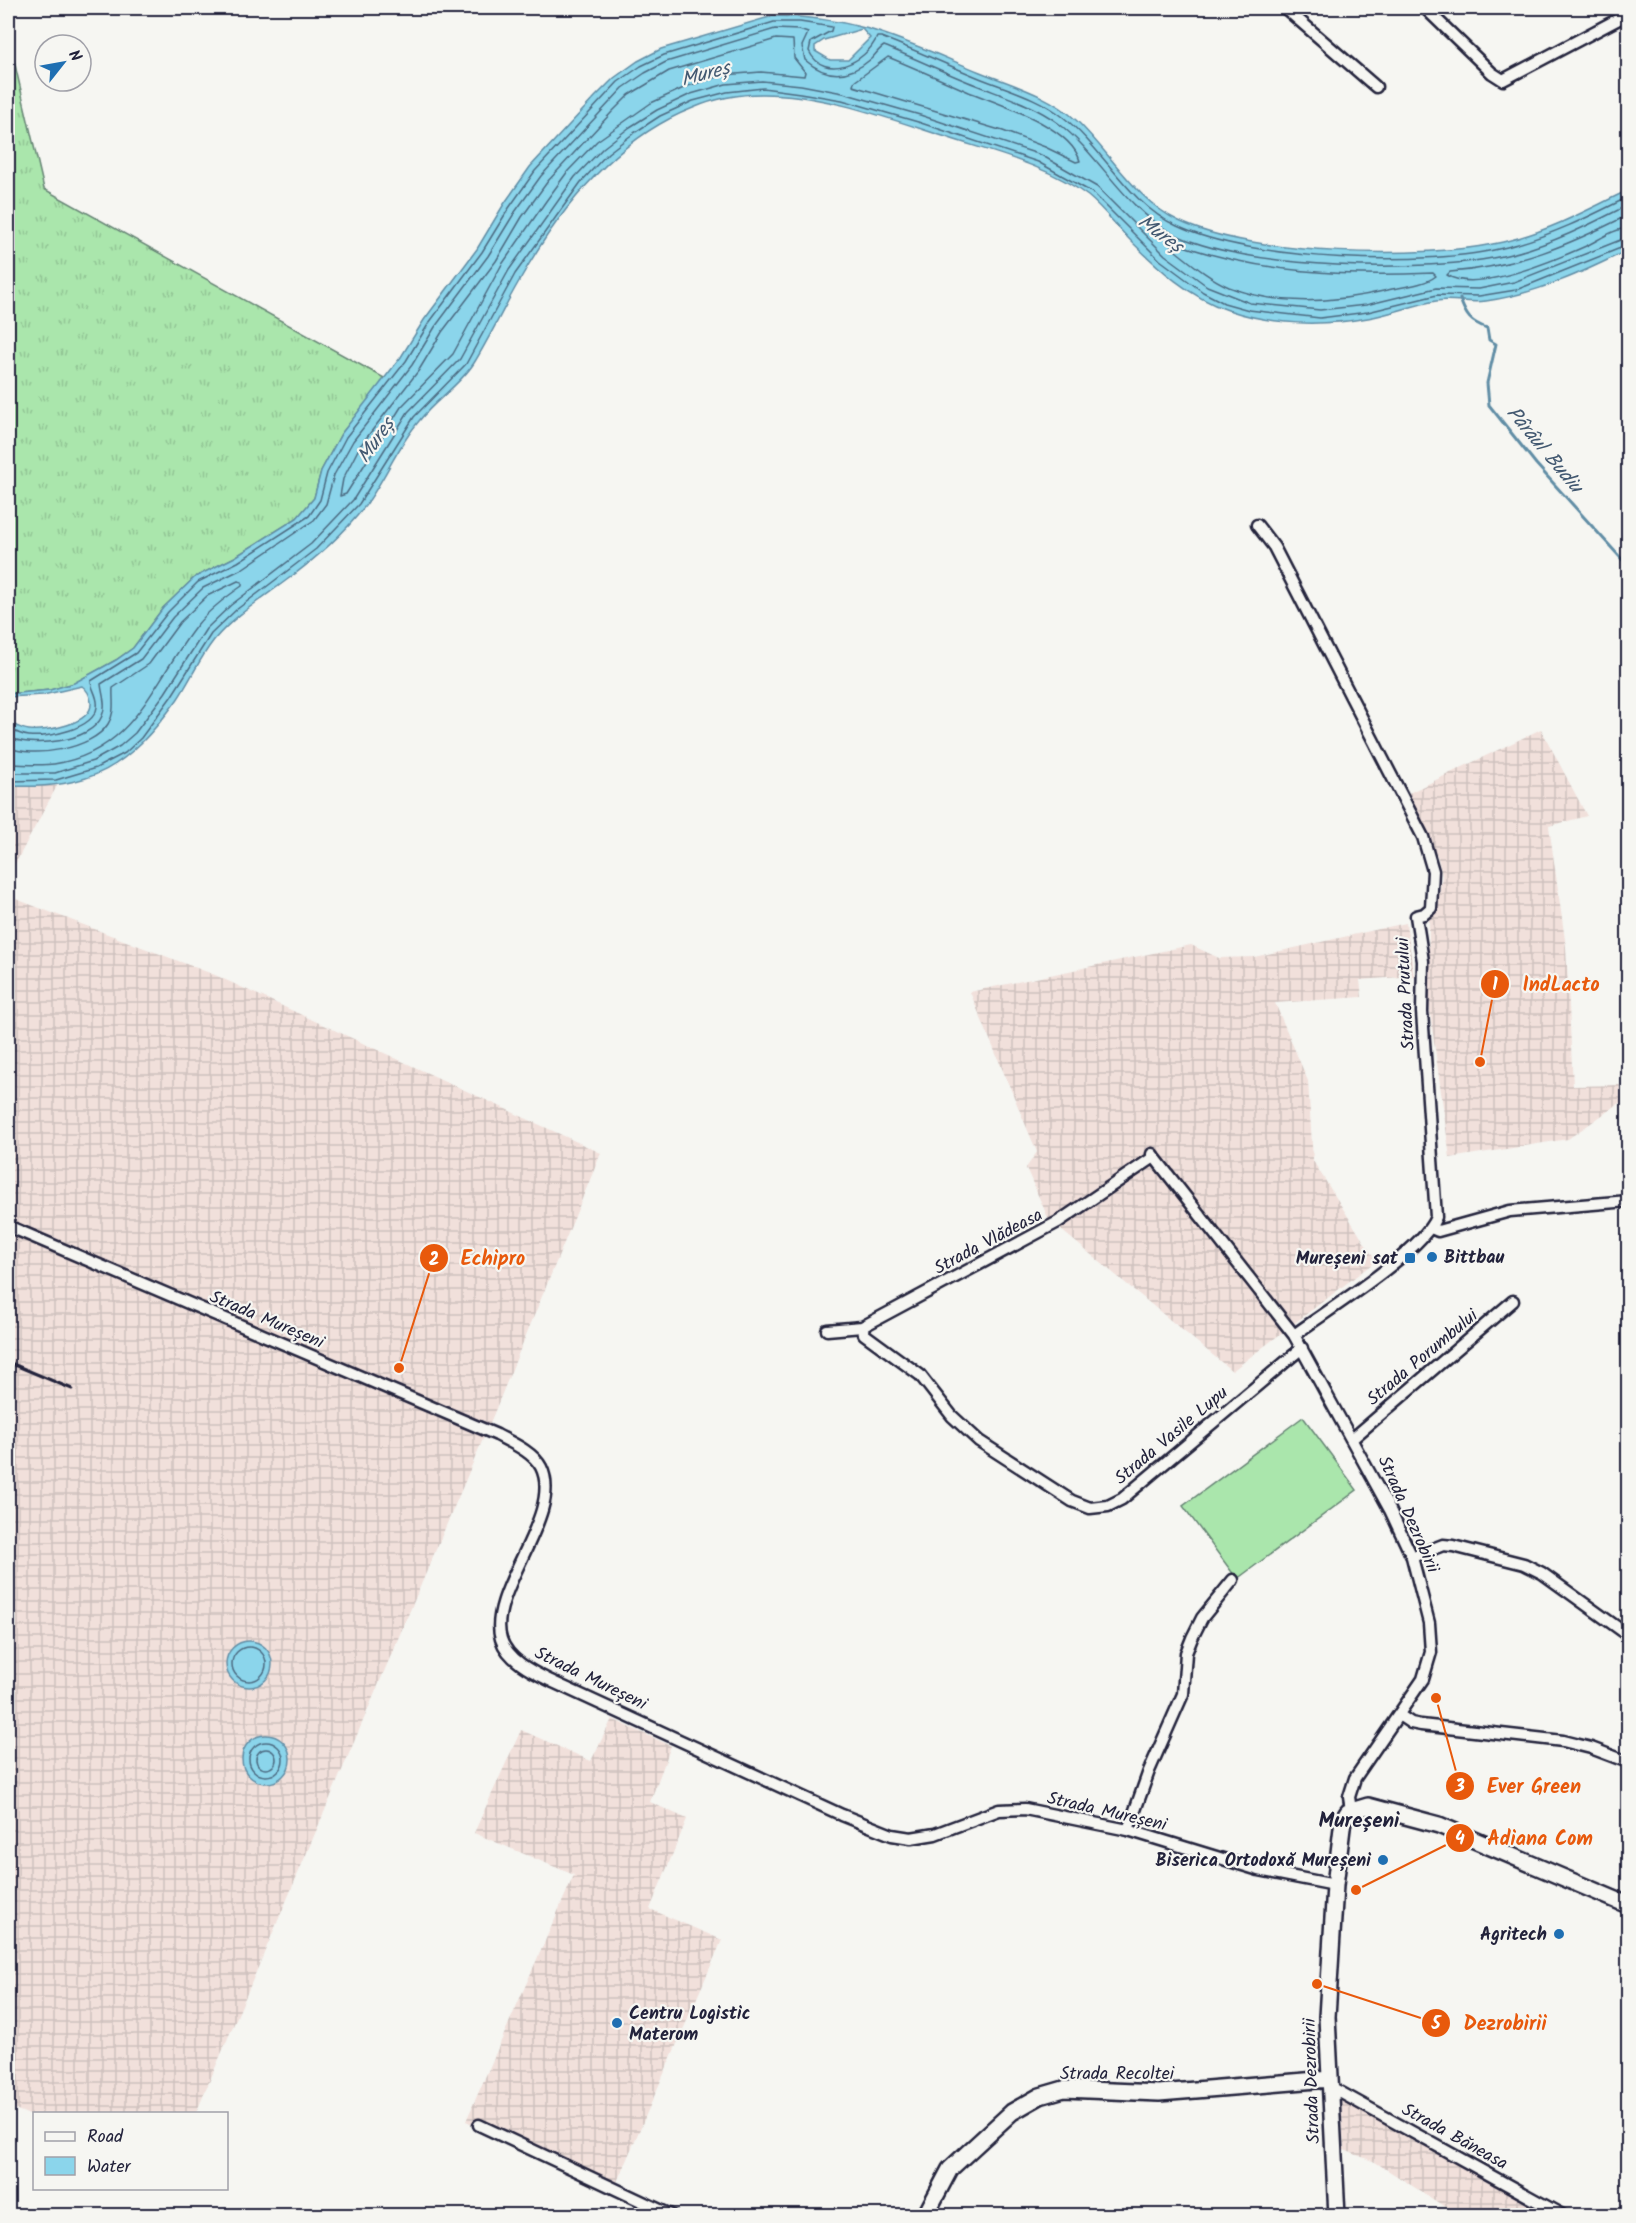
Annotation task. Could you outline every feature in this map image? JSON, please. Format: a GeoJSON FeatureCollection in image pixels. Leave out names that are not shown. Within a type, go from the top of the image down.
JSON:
{"type":"FeatureCollection","features":[{"type":"Feature","properties":{"kind":"main road"},"geometry":{"type":"LineString","coordinates":[[1351,1810],[1368,1806],[1439,1825],[1629,1905]]}},
{"type":"Feature","properties":{"kind":"main road","name":"Strada Dezrobirii"},"geometry":{"type":"LineString","coordinates":[[1337,2216],[1327,2017],[1335,1885],[1343,1820],[1351,1810]]}},
{"type":"Feature","properties":{"kind":"main road","name":"Strada Recoltei"},"geometry":{"type":"LineString","coordinates":[[925,2216],[950,2169],[1012,2112],[1040,2096],[1064,2089],[1159,2093],[1329,2083]]}},
{"type":"Feature","properties":{"kind":"street"},"geometry":{"type":"LineString","coordinates":[[1286,8],[1376,87]]}},
{"type":"Feature","properties":{"kind":"street"},"geometry":{"type":"LineString","coordinates":[[1425,8],[1492,73],[1503,80],[1629,14]]}},
{"type":"Feature","properties":{"kind":"street","name":"Strada Prutului"},"geometry":{"type":"LineString","coordinates":[[1257,525],[1274,547],[1423,837],[1433,871],[1431,908],[1424,914],[1416,916],[1424,961],[1422,1012],[1437,1204],[1431,1228]]}},
{"type":"Feature","properties":{"kind":"street","name":"Strada Vlădeasa"},"geometry":{"type":"LineString","coordinates":[[827,1330],[862,1327],[1058,1222],[1153,1155]]}},
{"type":"Feature","properties":{"kind":"street","name":"Strada Dezrobirii"},"geometry":{"type":"LineString","coordinates":[[1153,1155],[1294,1335],[1352,1439],[1412,1557],[1430,1623],[1431,1652],[1424,1679],[1355,1778],[1349,1797],[1351,1810]]}},
{"type":"Feature","properties":{"kind":"street"},"geometry":{"type":"LineString","coordinates":[[1294,1335],[1415,1246],[1431,1228],[1438,1231],[1510,1212],[1629,1201]]}},
{"type":"Feature","properties":{"kind":"street","name":"Strada Mureșeni"},"geometry":{"type":"LineString","coordinates":[[8,1226],[497,1435],[524,1450],[541,1467],[546,1486],[544,1507],[507,1595],[501,1619],[501,1639],[513,1656],[528,1669],[842,1815],[892,1835],[911,1838],[935,1834],[999,1809],[1025,1809],[1069,1816],[1128,1830],[1259,1870],[1335,1885]]}},
{"type":"Feature","properties":{"kind":"street","name":"Strada Porumbului"},"geometry":{"type":"LineString","coordinates":[[1352,1439],[1513,1301]]}},
{"type":"Feature","properties":{"kind":"street","name":"Strada Vasile Lupu"},"geometry":{"type":"LineString","coordinates":[[862,1327],[864,1334],[920,1375],[952,1416],[980,1441],[1072,1502],[1090,1508],[1108,1506],[1122,1499],[1302,1348]]}},
{"type":"Feature","properties":{"kind":"street"},"geometry":{"type":"LineString","coordinates":[[1412,1557],[1443,1545],[1524,1564],[1560,1584],[1629,1635]]}},
{"type":"Feature","properties":{"kind":"street"},"geometry":{"type":"LineString","coordinates":[[1128,1830],[1149,1771],[1183,1694],[1186,1653],[1192,1638],[1202,1618],[1233,1580]]}},
{"type":"Feature","properties":{"kind":"street"},"geometry":{"type":"LineString","coordinates":[[1399,1715],[1411,1723],[1421,1725],[1563,1741],[1591,1748],[1629,1762]]}},
{"type":"Feature","properties":{"kind":"street","name":"Strada Băneasa"},"geometry":{"type":"LineString","coordinates":[[1329,2083],[1564,2216]]}},
{"type":"Feature","properties":{"kind":"street"},"geometry":{"type":"LineString","coordinates":[[479,2125],[673,2216]]}},
{"type":"Feature","properties":{"kind":"shaded area"},"geometry":{"type":"Polygon","coordinates":[[[1541,729],[1587,816],[1549,826],[1566,947],[1573,1086],[1620,1085],[1621,1102],[1568,1139],[1450,1158],[1428,997],[1429,919],[1437,910],[1442,876],[1438,858],[1407,794],[1541,729]]]}},
{"type":"Feature","properties":{"kind":"shaded area"},"geometry":{"type":"Polygon","coordinates":[[[8,786],[57,786],[8,877],[8,786]]]}},
{"type":"Feature","properties":{"kind":"shaded area"},"geometry":{"type":"Polygon","coordinates":[[[8,896],[215,975],[601,1153],[492,1418],[196,2112],[33,2112],[33,2117],[8,2106],[8,896]]]}},
{"type":"Feature","properties":{"kind":"shaded area"},"geometry":{"type":"Polygon","coordinates":[[[1406,923],[1414,976],[1360,980],[1362,997],[1275,1003],[1308,1081],[1313,1161],[1376,1261],[1232,1371],[1049,1220],[1026,1168],[1037,1152],[970,992],[1191,945],[1219,958],[1254,957],[1406,923]]]}},
{"type":"Feature","properties":{"kind":"shaded area"},"geometry":{"type":"Polygon","coordinates":[[[612,1719],[671,1746],[650,1802],[687,1819],[650,1909],[722,1940],[613,2191],[466,2121],[574,1875],[474,1833],[521,1730],[591,1761],[612,1719]]]}},
{"type":"Feature","properties":{"kind":"shaded area"},"geometry":{"type":"Polygon","coordinates":[[[1341,2097],[1557,2215],[1462,2215],[1442,2205],[1375,2162],[1344,2150],[1341,2097]]]}},
{"type":"Feature","properties":{"kind":"green space"},"geometry":{"type":"Polygon","coordinates":[[[8,35],[44,189],[386,379],[341,434],[321,471],[314,498],[297,518],[235,557],[195,577],[163,608],[133,648],[116,660],[75,683],[50,690],[9,694],[8,35]]]}},
{"type":"Feature","properties":{"kind":"green space"},"geometry":{"type":"Polygon","coordinates":[[[1303,1417],[1357,1490],[1237,1579],[1183,1506],[1303,1417]]]}},
{"type":"Feature","properties":{"kind":"water","name":"Mureș"},"geometry":{"type":"Polygon","coordinates":[[[773,16],[830,20],[880,32],[1042,97],[1076,120],[1136,188],[1163,212],[1179,221],[1211,233],[1249,242],[1339,251],[1429,251],[1469,248],[1519,238],[1567,220],[1628,190],[1628,250],[1559,281],[1505,298],[1480,302],[1436,301],[1351,321],[1297,323],[1262,319],[1214,305],[1187,290],[1151,261],[1088,196],[1039,168],[881,116],[810,98],[753,94],[709,102],[664,121],[638,138],[591,180],[570,204],[534,256],[474,363],[462,378],[425,413],[411,431],[365,506],[317,556],[247,609],[221,632],[177,700],[142,743],[106,770],[86,778],[38,786],[8,786],[8,722],[29,730],[57,728],[85,716],[90,710],[91,702],[86,689],[82,686],[43,695],[8,697],[8,694],[50,690],[74,683],[116,660],[133,648],[163,608],[195,577],[235,557],[297,518],[314,498],[321,471],[341,434],[401,357],[424,320],[477,249],[530,167],[614,78],[638,61],[661,49],[773,16]],[[862,29],[824,40],[815,46],[815,51],[830,60],[848,60],[870,38],[862,29]]]}},
{"type":"Feature","properties":{"kind":"water"},"geometry":{"type":"Polygon","coordinates":[[[249,1641],[265,1648],[272,1664],[265,1680],[249,1687],[233,1680],[226,1664],[233,1648],[249,1641]]]}},
{"type":"Feature","properties":{"kind":"water"},"geometry":{"type":"Polygon","coordinates":[[[266,1735],[283,1742],[290,1759],[283,1776],[266,1783],[249,1776],[242,1759],[249,1742],[266,1735]]]}},
{"type":"Feature","properties":{"kind":"waterway","name":"Pârâul Budiu"},"geometry":{"type":"LineString","coordinates":[[1460,299],[1469,318],[1487,328],[1489,340],[1496,344],[1487,383],[1489,405],[1536,464],[1628,566]]}},
{"type":"Feature","properties":{"kind":"railway"},"geometry":{"type":"LineString","coordinates":[[8,1362],[72,1389]]}},
{"type":"Feature","properties":{"kind":"place","name":"IndLacto"},"geometry":{"type":"Point","coordinates":[1480,1062]}},
{"type":"Feature","properties":{"kind":"place","name":"Bittbau"},"geometry":{"type":"Point","coordinates":[1432,1257]}},
{"type":"Feature","properties":{"kind":"place","name":"Mureșeni sat"},"geometry":{"type":"Point","coordinates":[1410,1258]}},
{"type":"Feature","properties":{"kind":"place","name":"Echipro"},"geometry":{"type":"Point","coordinates":[399,1368]}},
{"type":"Feature","properties":{"kind":"place","name":"Ever Green"},"geometry":{"type":"Point","coordinates":[1436,1698]}},
{"type":"Feature","properties":{"kind":"place","name":"Biserica Ortodoxă Mureșeni"},"geometry":{"type":"Point","coordinates":[1383,1860]}},
{"type":"Feature","properties":{"kind":"place","name":"Adiana Com"},"geometry":{"type":"Point","coordinates":[1356,1890]}},
{"type":"Feature","properties":{"kind":"place","name":"Agritech"},"geometry":{"type":"Point","coordinates":[1559,1934]}},
{"type":"Feature","properties":{"kind":"place","name":"Dezrobirii"},"geometry":{"type":"Point","coordinates":[1317,1984]}},
{"type":"Feature","properties":{"kind":"place","name":"Centru Logistic Materom"},"geometry":{"type":"Point","coordinates":[617,2023]}},
{"type":"Feature","properties":{"kind":"district","name":"Mureșeni"},"geometry":{"type":"Point","coordinates":[1359,1820]}}]}
